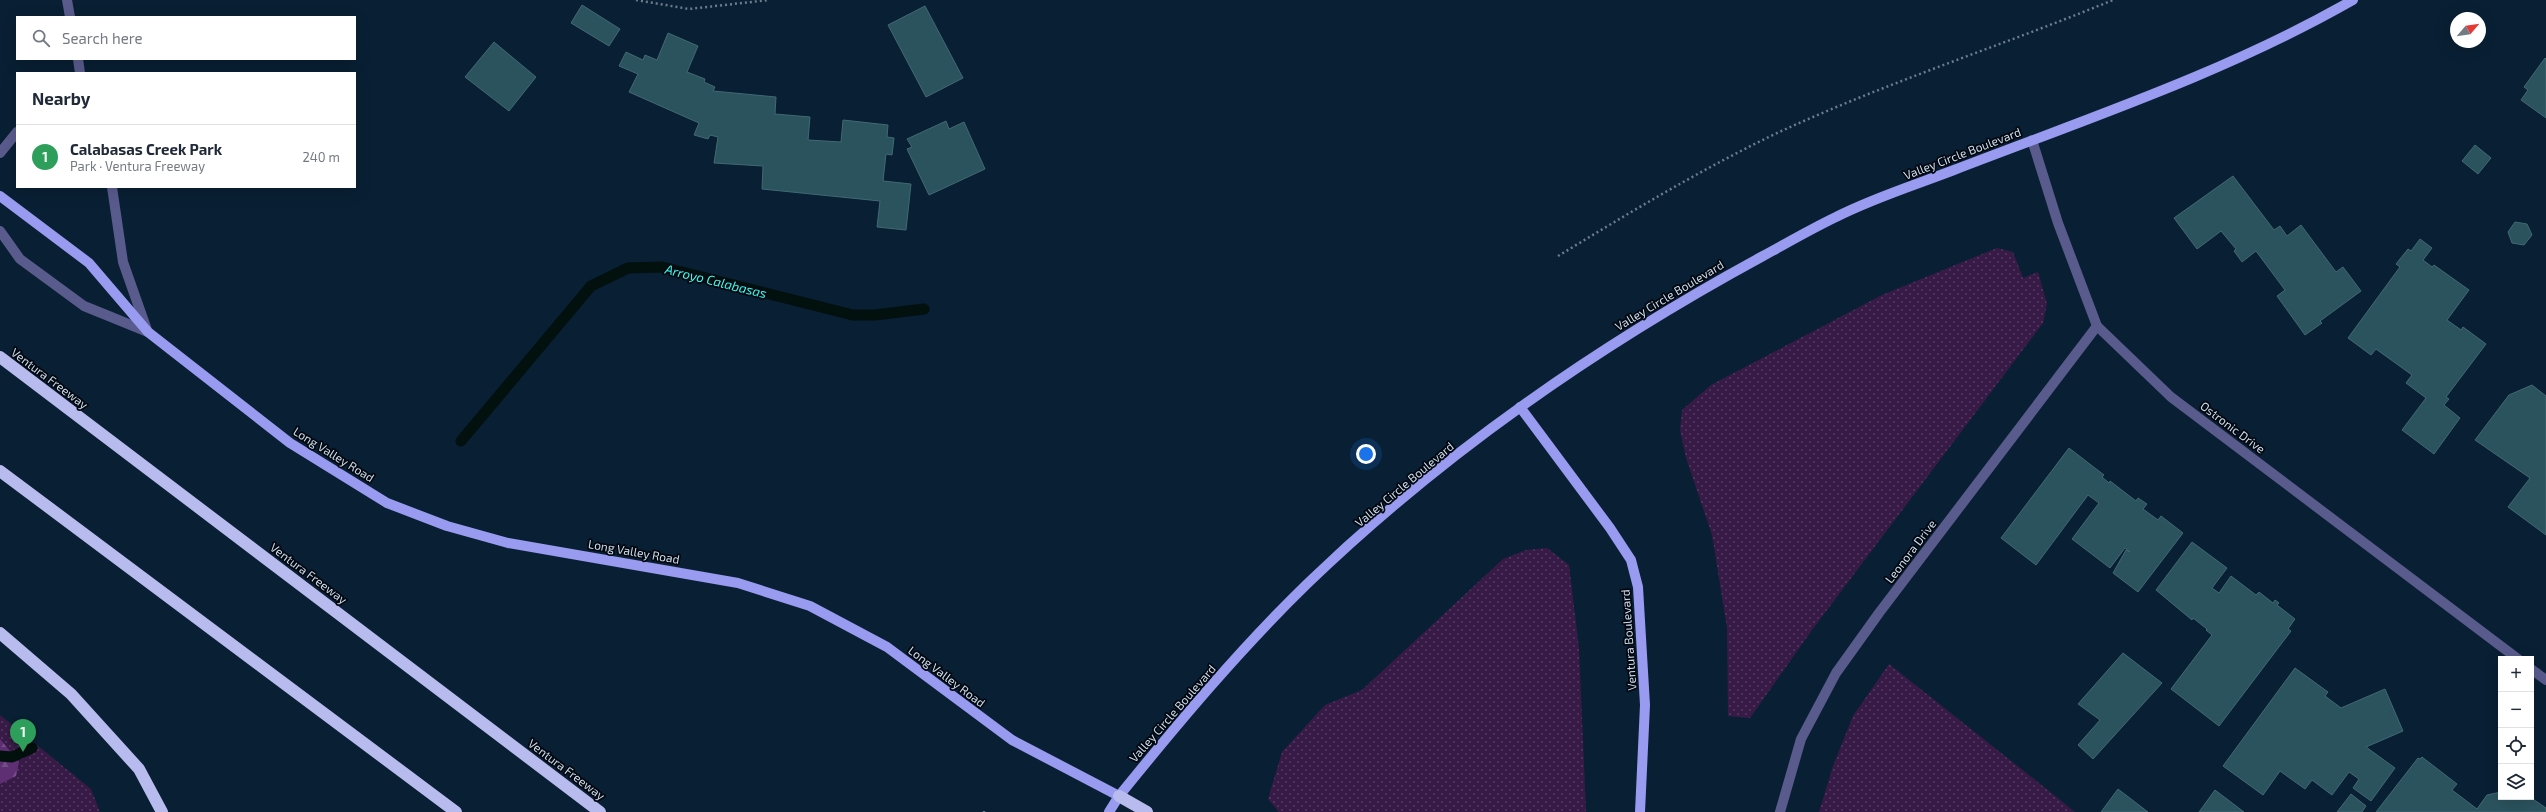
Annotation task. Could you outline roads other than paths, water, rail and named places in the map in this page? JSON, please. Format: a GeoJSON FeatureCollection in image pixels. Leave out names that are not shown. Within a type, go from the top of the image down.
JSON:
{"type":"FeatureCollection","features":[{"type":"Feature","properties":{"kind":"highway","name":"Ventura Freeway"},"geometry":{"type":"LineString","coordinates":[[0,357],[600,812]]}},
{"type":"Feature","properties":{"kind":"highway"},"geometry":{"type":"LineString","coordinates":[[0,470],[456,812]]}},
{"type":"Feature","properties":{"kind":"highway"},"geometry":{"type":"LineString","coordinates":[[0,633],[71,694],[139,769],[162,812]]}},
{"type":"Feature","properties":{"kind":"highway"},"geometry":{"type":"LineString","coordinates":[[1120,796],[1147,812]]}},
{"type":"Feature","properties":{"kind":"main road","name":"Valley Circle Boulevard"},"geometry":{"type":"LineString","coordinates":[[1109,812],[1120,796],[1194,704],[1308,583],[1417,487],[1520,408],[1618,340],[1699,290],[1838,215],[2194,78],[2300,31],[2353,0]]}},
{"type":"Feature","properties":{"kind":"main road"},"geometry":{"type":"LineString","coordinates":[[0,196],[89,263],[148,332]]}},
{"type":"Feature","properties":{"kind":"main road","name":"Long Valley Road"},"geometry":{"type":"LineString","coordinates":[[148,332],[290,443],[387,503],[447,526],[508,543],[738,583],[810,606],[887,647],[1012,740],[1120,796]]}},
{"type":"Feature","properties":{"kind":"main road","name":"Ventura Boulevard"},"geometry":{"type":"LineString","coordinates":[[1520,408],[1610,528],[1631,560],[1638,587],[1645,705],[1640,812]]}},
{"type":"Feature","properties":{"kind":"street"},"geometry":{"type":"LineString","coordinates":[[67,0],[70,16]]}},
{"type":"Feature","properties":{"kind":"street"},"geometry":{"type":"LineString","coordinates":[[78,60],[80,72]]}},
{"type":"Feature","properties":{"kind":"street"},"geometry":{"type":"LineString","coordinates":[[0,153],[16,133]]}},
{"type":"Feature","properties":{"kind":"street","name":"Ostronic Drive"},"geometry":{"type":"LineString","coordinates":[[2032,140],[2058,223],[2098,326],[2171,397],[2514,656]]}},
{"type":"Feature","properties":{"kind":"street"},"geometry":{"type":"LineString","coordinates":[[112,188],[123,262],[148,332]]}},
{"type":"Feature","properties":{"kind":"street","name":"Long Valley Road"},"geometry":{"type":"LineString","coordinates":[[0,231],[20,259],[84,306],[148,332]]}},
{"type":"Feature","properties":{"kind":"street","name":"Leonora Drive"},"geometry":{"type":"LineString","coordinates":[[1780,812],[1801,739],[1836,673],[1879,613],[2098,326]]}},
{"type":"Feature","properties":{"kind":"street"},"geometry":{"type":"LineString","coordinates":[[2534,671],[2546,680]]}},
{"type":"Feature","properties":{"kind":"waterway","name":"Arroyo Calabasas"},"geometry":{"type":"LineString","coordinates":[[461,441],[591,286],[628,268],[662,267],[853,315],[875,315],[924,309]]}},
{"type":"Feature","properties":{"kind":"waterway","name":"Arroyo Calabasas"},"geometry":{"type":"LineString","coordinates":[[0,756],[12,757],[32,748]]}},
{"type":"Feature","properties":{"kind":"place","name":"Calabasas Creek Park"},"geometry":{"type":"Point","coordinates":[23,752]}}]}
